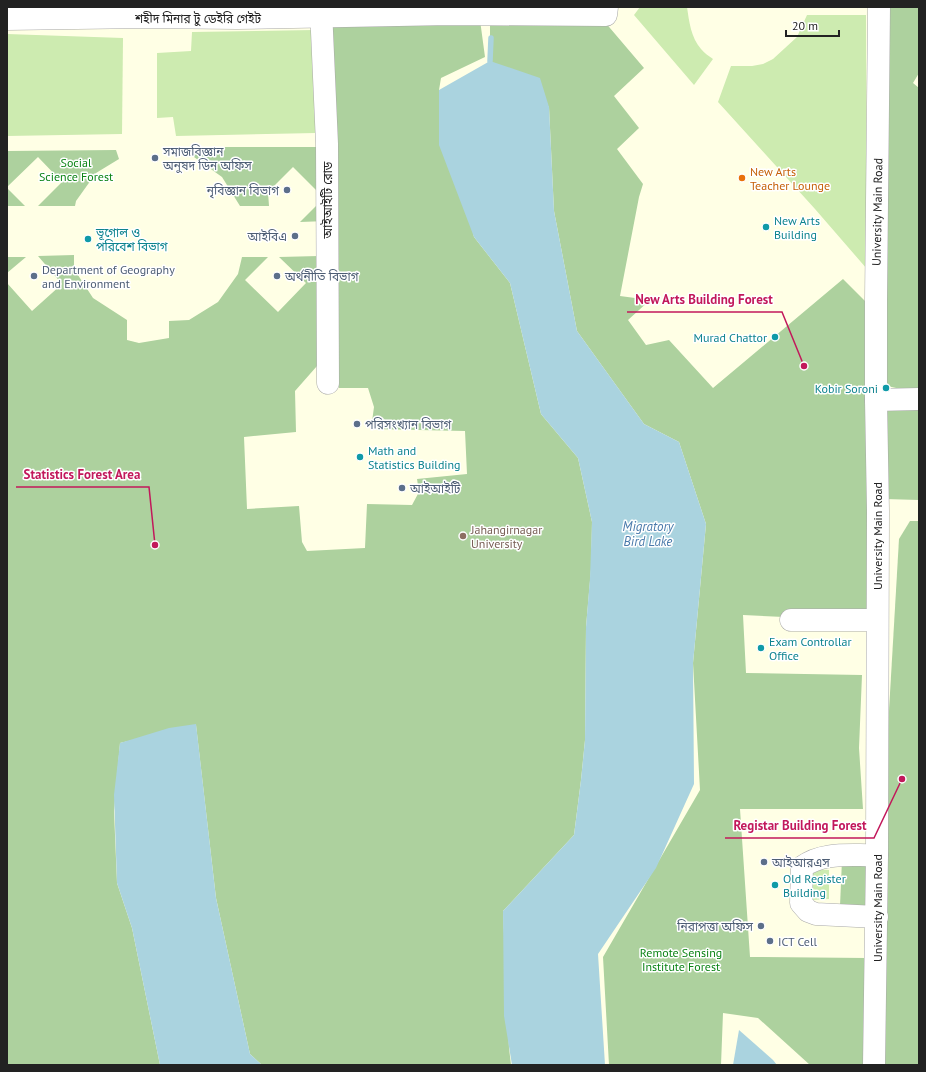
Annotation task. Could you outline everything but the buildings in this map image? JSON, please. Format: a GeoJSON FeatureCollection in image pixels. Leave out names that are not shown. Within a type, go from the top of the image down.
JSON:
{"type":"FeatureCollection","features":[{"type":"Feature","properties":{"kind":"street","name":"University Main Road"},"geometry":{"type":"LineString","coordinates":[[874,1065],[877,917],[878,511],[876,300],[879,7]]}},
{"type":"Feature","properties":{"kind":"street"},"geometry":{"type":"LineString","coordinates":[[7,11],[60,12],[139,10],[321,13]]}},
{"type":"Feature","properties":{"kind":"street","name":"শহীদ মিনার টু ডেইরি গেইট"},"geometry":{"type":"LineString","coordinates":[[7,19],[60,12],[237,18],[321,13],[450,10],[607,10]]}},
{"type":"Feature","properties":{"kind":"street","name":"আইআইটি রোড"},"geometry":{"type":"LineString","coordinates":[[321,13],[327,144],[328,383]]}},
{"type":"Feature","properties":{"kind":"street"},"geometry":{"type":"LineString","coordinates":[[876,400],[919,400]]}},
{"type":"Feature","properties":{"kind":"street"},"geometry":{"type":"LineString","coordinates":[[791,620],[877,620]]}},
{"type":"Feature","properties":{"kind":"street"},"geometry":{"type":"LineString","coordinates":[[877,855],[823,856],[810,861],[802,867],[802,903],[808,911],[816,914],[877,917]]}},
{"type":"Feature","properties":{"kind":"shaded area","name":"Jahangirnagar University"},"geometry":{"type":"Polygon","coordinates":[[[7,7],[919,7],[919,1065],[7,1065],[7,7]]]}},
{"type":"Feature","properties":{"kind":"green space"},"geometry":{"type":"Polygon","coordinates":[[[640,7],[687,7],[691,29],[695,40],[702,50],[713,59],[694,85],[634,15],[640,7]]]}},
{"type":"Feature","properties":{"kind":"green space"},"geometry":{"type":"Polygon","coordinates":[[[879,7],[919,7],[919,73],[913,83],[919,88],[919,393],[878,384],[879,7]]]}},
{"type":"Feature","properties":{"kind":"green space"},"geometry":{"type":"Polygon","coordinates":[[[807,15],[866,15],[867,269],[718,102],[731,66],[752,66],[763,64],[773,59],[797,37],[807,15]]]}},
{"type":"Feature","properties":{"kind":"green space"},"geometry":{"type":"Polygon","coordinates":[[[480,20],[485,57],[441,78],[439,90],[474,237],[510,283],[541,414],[578,458],[592,522],[591,569],[586,627],[585,740],[574,835],[503,911],[511,1065],[262,1065],[250,1054],[216,898],[196,725],[120,743],[114,811],[117,883],[132,928],[160,1065],[7,1065],[7,283],[32,311],[62,284],[38,256],[74,255],[74,269],[93,298],[127,320],[127,340],[139,343],[169,338],[169,321],[189,320],[218,302],[238,274],[242,257],[268,257],[245,280],[278,312],[306,283],[279,257],[319,256],[317,366],[295,391],[296,432],[244,437],[247,509],[299,506],[302,542],[307,551],[365,548],[367,504],[412,505],[419,492],[417,479],[467,474],[465,431],[371,429],[374,407],[368,388],[339,388],[335,293],[329,26],[480,20]]]}},
{"type":"Feature","properties":{"kind":"green space","name":"Remote Sensing Institute Forest"},"geometry":{"type":"Polygon","coordinates":[[[490,21],[604,21],[644,68],[614,96],[639,128],[617,149],[643,184],[639,197],[620,296],[650,300],[628,320],[646,345],[669,340],[713,388],[843,279],[871,307],[870,613],[784,617],[743,615],[746,673],[862,675],[859,748],[863,809],[740,809],[750,957],[867,958],[866,1065],[810,1065],[758,1018],[723,1013],[721,1065],[609,1065],[603,957],[700,790],[693,663],[706,524],[679,442],[644,424],[577,331],[554,211],[549,107],[490,61],[490,21]]]}},
{"type":"Feature","properties":{"kind":"green space"},"geometry":{"type":"Polygon","coordinates":[[[314,30],[316,133],[176,136],[173,117],[157,118],[157,53],[191,51],[192,32],[314,30]]]}},
{"type":"Feature","properties":{"kind":"green space"},"geometry":{"type":"Polygon","coordinates":[[[7,34],[123,38],[122,134],[7,136],[7,34]]]}},
{"type":"Feature","properties":{"kind":"green space"},"geometry":{"type":"Polygon","coordinates":[[[194,147],[327,147],[327,221],[300,222],[324,198],[293,167],[268,192],[269,206],[240,206],[222,177],[194,157],[194,147]]]}},
{"type":"Feature","properties":{"kind":"green space","name":"Social Science Forest"},"geometry":{"type":"Polygon","coordinates":[[[116,150],[119,159],[96,173],[76,201],[75,206],[38,206],[62,182],[38,157],[7,187],[7,151],[116,150]]]}},
{"type":"Feature","properties":{"kind":"green space","name":"Social Science Forest"},"geometry":{"type":"Polygon","coordinates":[[[7,188],[25,206],[7,206],[7,188]]]}},
{"type":"Feature","properties":{"kind":"green space"},"geometry":{"type":"Polygon","coordinates":[[[7,257],[26,257],[7,273],[7,257]]]}},
{"type":"Feature","properties":{"kind":"green space"},"geometry":{"type":"Polygon","coordinates":[[[886,407],[919,407],[919,500],[885,499],[886,407]]]}},
{"type":"Feature","properties":{"kind":"green space"},"geometry":{"type":"Polygon","coordinates":[[[910,521],[919,521],[919,1065],[877,1065],[877,917],[899,539],[910,521]]]}},
{"type":"Feature","properties":{"kind":"green space"},"geometry":{"type":"Polygon","coordinates":[[[842,860],[873,861],[871,907],[840,906],[842,860]]]}},
{"type":"Feature","properties":{"kind":"green space"},"geometry":{"type":"Polygon","coordinates":[[[811,869],[829,870],[829,899],[811,900],[811,869]]]}},
{"type":"Feature","properties":{"kind":"water","name":"Migratory Bird Lake"},"geometry":{"type":"Polygon","coordinates":[[[490,61],[540,78],[549,107],[554,211],[577,331],[644,424],[679,442],[706,524],[693,663],[694,784],[656,868],[598,954],[605,1065],[512,1065],[504,1016],[503,911],[574,835],[585,740],[586,627],[592,522],[578,458],[541,414],[510,283],[474,237],[439,145],[439,90],[490,61]]]}},
{"type":"Feature","properties":{"kind":"water"},"geometry":{"type":"Polygon","coordinates":[[[196,724],[216,898],[250,1054],[262,1065],[160,1065],[132,928],[117,883],[114,795],[120,743],[169,728],[196,724]]]}},
{"type":"Feature","properties":{"kind":"water"},"geometry":{"type":"Polygon","coordinates":[[[739,1030],[773,1060],[777,1065],[733,1065],[739,1030]]]}},
{"type":"Feature","properties":{"kind":"waterway"},"geometry":{"type":"LineString","coordinates":[[490,61],[491,38]]}},
{"type":"Feature","properties":{"kind":"place","name":"সমাজবিজ্ঞান অনুষদ ডিন অফিস"},"geometry":{"type":"Point","coordinates":[155,158]}},
{"type":"Feature","properties":{"kind":"place","name":"New Arts Teacher Lounge"},"geometry":{"type":"Point","coordinates":[742,178]}},
{"type":"Feature","properties":{"kind":"place","name":"নৃবিজ্ঞান বিভাগ"},"geometry":{"type":"Point","coordinates":[287,190]}},
{"type":"Feature","properties":{"kind":"place","name":"New Arts Building"},"geometry":{"type":"Point","coordinates":[766,227]}},
{"type":"Feature","properties":{"kind":"place","name":"আইবিএ"},"geometry":{"type":"Point","coordinates":[295,236]}},
{"type":"Feature","properties":{"kind":"place","name":"ভূগোল ও পরিবেশ বিভাগ"},"geometry":{"type":"Point","coordinates":[88,239]}},
{"type":"Feature","properties":{"kind":"place","name":"Department of Geography and Environment"},"geometry":{"type":"Point","coordinates":[34,276]}},
{"type":"Feature","properties":{"kind":"place","name":"অর্থনীতি বিভাগ"},"geometry":{"type":"Point","coordinates":[277,276]}},
{"type":"Feature","properties":{"kind":"place","name":"Murad Chattor"},"geometry":{"type":"Point","coordinates":[775,337]}},
{"type":"Feature","properties":{"kind":"place","name":"New Arts Building Forest"},"geometry":{"type":"Point","coordinates":[804,366]}},
{"type":"Feature","properties":{"kind":"place","name":"Kobir Soroni"},"geometry":{"type":"Point","coordinates":[886,388]}},
{"type":"Feature","properties":{"kind":"place","name":"পরিসংখ্যান বিভাগ"},"geometry":{"type":"Point","coordinates":[357,424]}},
{"type":"Feature","properties":{"kind":"place","name":"Math and Statistics Building"},"geometry":{"type":"Point","coordinates":[360,457]}},
{"type":"Feature","properties":{"kind":"place","name":"আইআইটি"},"geometry":{"type":"Point","coordinates":[402,488]}},
{"type":"Feature","properties":{"kind":"place","name":"Jahangirnagar University"},"geometry":{"type":"Point","coordinates":[463,536]}},
{"type":"Feature","properties":{"kind":"place","name":"Statistics Forest Area"},"geometry":{"type":"Point","coordinates":[155,545]}},
{"type":"Feature","properties":{"kind":"place","name":"Exam Controllar Office"},"geometry":{"type":"Point","coordinates":[761,648]}},
{"type":"Feature","properties":{"kind":"place","name":"Registar Building Forest"},"geometry":{"type":"Point","coordinates":[902,779]}},
{"type":"Feature","properties":{"kind":"place","name":"আইআরএস"},"geometry":{"type":"Point","coordinates":[764,862]}},
{"type":"Feature","properties":{"kind":"place","name":"Old Register Building"},"geometry":{"type":"Point","coordinates":[775,885]}},
{"type":"Feature","properties":{"kind":"place","name":"নিরাপত্তা অফিস"},"geometry":{"type":"Point","coordinates":[761,926]}},
{"type":"Feature","properties":{"kind":"place","name":"ICT Cell"},"geometry":{"type":"Point","coordinates":[770,941]}}]}
